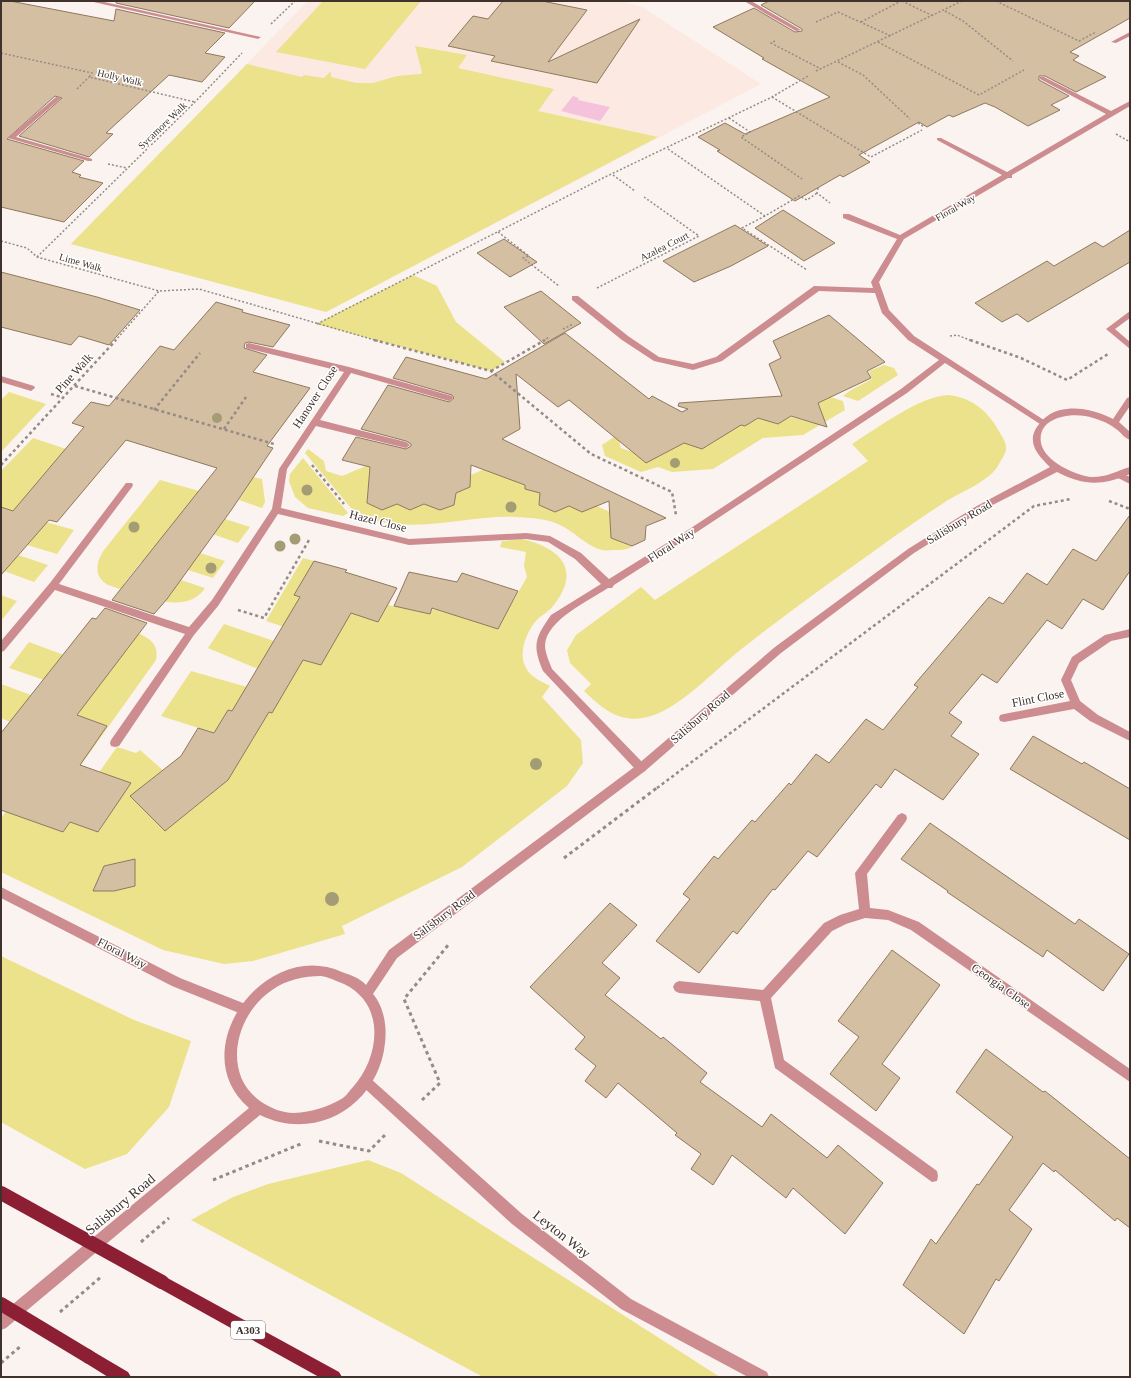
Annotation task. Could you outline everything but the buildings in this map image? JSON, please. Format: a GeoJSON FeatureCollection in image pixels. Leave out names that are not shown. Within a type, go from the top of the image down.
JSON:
{"type":"FeatureCollection","features":[{"type":"Feature","properties":{"kind":"highway","name":"A303"},"geometry":{"type":"LineString","coordinates":[[1,1193],[334,1377]]}},
{"type":"Feature","properties":{"kind":"highway"},"geometry":{"type":"LineString","coordinates":[[1,1304],[123,1377]]}},
{"type":"Feature","properties":{"kind":"street"},"geometry":{"type":"LineString","coordinates":[[92,1],[258,37]]}},
{"type":"Feature","properties":{"kind":"street"},"geometry":{"type":"LineString","coordinates":[[746,1],[798,30]]}},
{"type":"Feature","properties":{"kind":"street"},"geometry":{"type":"LineString","coordinates":[[1114,42],[1130,34]]}},
{"type":"Feature","properties":{"kind":"street"},"geometry":{"type":"LineString","coordinates":[[1042,78],[1111,114]]}},
{"type":"Feature","properties":{"kind":"street"},"geometry":{"type":"LineString","coordinates":[[11,138],[58,98]]}},
{"type":"Feature","properties":{"kind":"street","name":"Floral Way"},"geometry":{"type":"LineString","coordinates":[[1043,422],[911,338],[885,311],[875,282],[901,238],[1009,176],[1130,103]]}},
{"type":"Feature","properties":{"kind":"street"},"geometry":{"type":"LineString","coordinates":[[1,136],[90,160]]}},
{"type":"Feature","properties":{"kind":"street"},"geometry":{"type":"LineString","coordinates":[[939,139],[1009,176]]}},
{"type":"Feature","properties":{"kind":"street"},"geometry":{"type":"LineString","coordinates":[[846,216],[901,238]]}},
{"type":"Feature","properties":{"kind":"street"},"geometry":{"type":"LineString","coordinates":[[576,298],[625,338],[657,359],[693,367],[719,359],[817,288],[878,291]]}},
{"type":"Feature","properties":{"kind":"street"},"geometry":{"type":"LineString","coordinates":[[1128,345],[1110,329],[1130,314]]}},
{"type":"Feature","properties":{"kind":"street","name":"Hanover Close"},"geometry":{"type":"LineString","coordinates":[[249,346],[349,370],[283,469],[276,510]]}},
{"type":"Feature","properties":{"kind":"street","name":"Floral Way"},"geometry":{"type":"LineString","coordinates":[[641,768],[548,670],[541,654],[541,637],[554,618],[609,585],[904,391],[945,359]]}},
{"type":"Feature","properties":{"kind":"street"},"geometry":{"type":"LineString","coordinates":[[349,370],[449,398]]}},
{"type":"Feature","properties":{"kind":"street"},"geometry":{"type":"LineString","coordinates":[[1,379],[31,388]]}},
{"type":"Feature","properties":{"kind":"street"},"geometry":{"type":"LineString","coordinates":[[1114,423],[1130,400]]}},
{"type":"Feature","properties":{"kind":"street"},"geometry":{"type":"LineString","coordinates":[[1130,437],[1125,431],[1114,423],[1102,417],[1075,412],[1062,413],[1052,416],[1043,422],[1038,430],[1037,444],[1042,454],[1056,468],[1070,476],[1097,481],[1110,480],[1121,476],[1130,470]]}},
{"type":"Feature","properties":{"kind":"street"},"geometry":{"type":"LineString","coordinates":[[314,422],[406,445]]}},
{"type":"Feature","properties":{"kind":"street","name":"Salisbury Road"},"geometry":{"type":"LineString","coordinates":[[367,993],[393,954],[641,768],[778,650],[910,551],[978,509],[1056,468]]}},
{"type":"Feature","properties":{"kind":"street"},"geometry":{"type":"LineString","coordinates":[[1121,476],[1130,481]]}},
{"type":"Feature","properties":{"kind":"street"},"geometry":{"type":"LineString","coordinates":[[1,648],[52,586],[129,485]]}},
{"type":"Feature","properties":{"kind":"street"},"geometry":{"type":"LineString","coordinates":[[115,743],[191,632],[215,603],[276,510]]}},
{"type":"Feature","properties":{"kind":"street","name":"Hazel Close"},"geometry":{"type":"LineString","coordinates":[[276,510],[409,542],[526,536],[550,539],[578,556],[609,585]]}},
{"type":"Feature","properties":{"kind":"street"},"geometry":{"type":"LineString","coordinates":[[52,586],[191,632]]}},
{"type":"Feature","properties":{"kind":"street","name":"Flint Close"},"geometry":{"type":"LineString","coordinates":[[1130,633],[1108,638],[1075,660],[1066,680],[1076,704],[1094,718],[1130,737]]}},
{"type":"Feature","properties":{"kind":"street","name":"Flint Close"},"geometry":{"type":"LineString","coordinates":[[1004,718],[1076,704]]}},
{"type":"Feature","properties":{"kind":"street"},"geometry":{"type":"LineString","coordinates":[[865,913],[861,873],[902,818]]}},
{"type":"Feature","properties":{"kind":"street","name":"Floral Way"},"geometry":{"type":"LineString","coordinates":[[1,892],[176,982],[244,1009]]}},
{"type":"Feature","properties":{"kind":"street","name":"Georgia Close"},"geometry":{"type":"LineString","coordinates":[[765,996],[828,927],[844,919],[865,913],[888,915],[915,926],[1130,1076]]}},
{"type":"Feature","properties":{"kind":"street"},"geometry":{"type":"LineString","coordinates":[[306,971],[329,971],[350,979],[367,993],[378,1013],[382,1036],[378,1060],[367,1083],[349,1101],[327,1114],[303,1120],[279,1118],[258,1108],[242,1093],[233,1073],[230,1051],[234,1030],[244,1009],[261,990],[282,977],[306,971]]}},
{"type":"Feature","properties":{"kind":"street"},"geometry":{"type":"LineString","coordinates":[[679,987],[765,996],[779,1064],[932,1176]]}},
{"type":"Feature","properties":{"kind":"street","name":"Leyton Way"},"geometry":{"type":"LineString","coordinates":[[367,1083],[517,1219],[626,1304],[762,1377]]}},
{"type":"Feature","properties":{"kind":"street","name":"Salisbury Road"},"geometry":{"type":"LineString","coordinates":[[1,1323],[258,1108]]}},
{"type":"Feature","properties":{"kind":"path","name":"Sycamore Walk"},"geometry":{"type":"LineString","coordinates":[[37,257],[195,102],[295,1]]}},
{"type":"Feature","properties":{"kind":"path"},"geometry":{"type":"LineString","coordinates":[[860,22],[902,1],[933,16]]}},
{"type":"Feature","properties":{"kind":"path"},"geometry":{"type":"LineString","coordinates":[[816,71],[944,11],[962,1]]}},
{"type":"Feature","properties":{"kind":"path"},"geometry":{"type":"LineString","coordinates":[[996,1],[1079,41],[1099,30]]}},
{"type":"Feature","properties":{"kind":"path"},"geometry":{"type":"LineString","coordinates":[[944,11],[963,22],[1013,61]]}},
{"type":"Feature","properties":{"kind":"path"},"geometry":{"type":"LineString","coordinates":[[798,30],[838,12],[891,36]]}},
{"type":"Feature","properties":{"kind":"path"},"geometry":{"type":"LineString","coordinates":[[878,42],[979,95],[1028,68]]}},
{"type":"Feature","properties":{"kind":"path","name":"Holly Walk"},"geometry":{"type":"LineString","coordinates":[[1,53],[92,73],[90,77],[195,102]]}},
{"type":"Feature","properties":{"kind":"path"},"geometry":{"type":"LineString","coordinates":[[838,61],[864,75],[910,119]]}},
{"type":"Feature","properties":{"kind":"path"},"geometry":{"type":"LineString","coordinates":[[316,324],[612,174],[668,149],[772,97],[808,76]]}},
{"type":"Feature","properties":{"kind":"path"},"geometry":{"type":"LineString","coordinates":[[772,97],[871,157],[925,128],[918,123]]}},
{"type":"Feature","properties":{"kind":"path"},"geometry":{"type":"LineString","coordinates":[[729,118],[750,132],[741,137],[802,179]]}},
{"type":"Feature","properties":{"kind":"path"},"geometry":{"type":"LineString","coordinates":[[668,149],[765,216]]}},
{"type":"Feature","properties":{"kind":"path"},"geometry":{"type":"LineString","coordinates":[[612,174],[635,191]]}},
{"type":"Feature","properties":{"kind":"path"},"geometry":{"type":"LineString","coordinates":[[817,193],[807,200],[799,196],[742,228],[809,271],[817,288]]}},
{"type":"Feature","properties":{"kind":"path","name":"Azalea Court"},"geometry":{"type":"LineString","coordinates":[[576,298],[699,236],[644,197]]}},
{"type":"Feature","properties":{"kind":"path"},"geometry":{"type":"LineString","coordinates":[[498,232],[529,256],[523,258],[576,298]]}},
{"type":"Feature","properties":{"kind":"path","name":"Lime Walk"},"geometry":{"type":"LineString","coordinates":[[1,241],[27,248],[37,257],[159,291]]}},
{"type":"Feature","properties":{"kind":"path","name":"Pine Walk"},"geometry":{"type":"LineString","coordinates":[[1,465],[75,386],[159,291]]}},
{"type":"Feature","properties":{"kind":"path"},"geometry":{"type":"LineString","coordinates":[[911,338],[958,336],[1021,358],[1067,380],[1128,345]]}},
{"type":"Feature","properties":{"kind":"path"},"geometry":{"type":"LineString","coordinates":[[491,371],[548,337]]}},
{"type":"Feature","properties":{"kind":"path"},"geometry":{"type":"LineString","coordinates":[[154,410],[200,353]]}},
{"type":"Feature","properties":{"kind":"path"},"geometry":{"type":"LineString","coordinates":[[75,386],[296,450],[303,454],[366,531]]}},
{"type":"Feature","properties":{"kind":"path"},"geometry":{"type":"LineString","coordinates":[[224,429],[246,397]]}},
{"type":"Feature","properties":{"kind":"path"},"geometry":{"type":"LineString","coordinates":[[563,858],[1034,506],[1078,498]]}},
{"type":"Feature","properties":{"kind":"path"},"geometry":{"type":"LineString","coordinates":[[1105,499],[1130,509]]}},
{"type":"Feature","properties":{"kind":"path"},"geometry":{"type":"LineString","coordinates":[[215,603],[264,618],[321,520]]}},
{"type":"Feature","properties":{"kind":"path"},"geometry":{"type":"LineString","coordinates":[[313,1139],[369,1151],[440,1083],[404,999],[448,944],[455,940]]}},
{"type":"Feature","properties":{"kind":"path"},"geometry":{"type":"LineString","coordinates":[[208,1185],[214,1180],[306,1142]]}},
{"type":"Feature","properties":{"kind":"path"},"geometry":{"type":"LineString","coordinates":[[137,1246],[172,1215]]}},
{"type":"Feature","properties":{"kind":"path"},"geometry":{"type":"LineString","coordinates":[[54,1317],[107,1271]]}},
{"type":"Feature","properties":{"kind":"path"},"geometry":{"type":"LineString","coordinates":[[1,1363],[25,1342]]}},
{"type":"Feature","properties":{"kind":"shaded area"},"geometry":{"type":"Polygon","coordinates":[[[308,1],[620,1],[642,7],[761,84],[326,312],[71,244],[308,1]]]}},
{"type":"Feature","properties":{"kind":"shaded area"},"geometry":{"type":"Polygon","coordinates":[[[323,1],[421,1],[365,69],[276,52],[323,1]]]}},
{"type":"Feature","properties":{"kind":"shaded area"},"geometry":{"type":"Polygon","coordinates":[[[415,46],[467,55],[458,68],[554,89],[538,111],[658,137],[326,312],[71,244],[247,64],[302,77],[304,75],[324,78],[331,71],[331,77],[356,83],[373,83],[397,76],[421,74],[422,72],[415,46]]]}},
{"type":"Feature","properties":{"kind":"shaded area"},"geometry":{"type":"Polygon","coordinates":[[[573,96],[579,98],[578,100],[610,107],[600,121],[561,111],[573,96]]]}},
{"type":"Feature","properties":{"kind":"shaded area"},"geometry":{"type":"Polygon","coordinates":[[[413,275],[437,286],[456,322],[505,362],[491,371],[316,324],[413,275]]]}},
{"type":"Feature","properties":{"kind":"shaded area"},"geometry":{"type":"Polygon","coordinates":[[[884,365],[894,368],[898,375],[858,401],[843,396],[872,379],[869,371],[884,365]]]}},
{"type":"Feature","properties":{"kind":"shaded area"},"geometry":{"type":"Polygon","coordinates":[[[806,389],[843,401],[845,410],[803,435],[763,438],[713,469],[672,472],[658,467],[641,472],[605,456],[602,445],[617,435],[621,448],[641,455],[652,447],[667,452],[684,443],[702,449],[716,441],[726,420],[745,426],[758,418],[778,424],[790,417],[810,422],[822,414],[818,402],[806,389]]]}},
{"type":"Feature","properties":{"kind":"shaded area"},"geometry":{"type":"Polygon","coordinates":[[[9,392],[46,404],[1,452],[1,400],[9,392]]]}},
{"type":"Feature","properties":{"kind":"shaded area"},"geometry":{"type":"Polygon","coordinates":[[[949,395],[966,399],[979,407],[996,425],[1003,439],[1006,446],[1005,452],[995,470],[989,476],[975,486],[951,498],[928,513],[825,586],[739,651],[674,705],[651,716],[631,719],[606,710],[584,691],[591,684],[570,663],[567,650],[576,635],[641,587],[655,600],[868,461],[852,444],[912,407],[937,397],[949,395]]]}},
{"type":"Feature","properties":{"kind":"shaded area"},"geometry":{"type":"Polygon","coordinates":[[[33,438],[66,449],[43,507],[1,515],[1,471],[33,438]]]}},
{"type":"Feature","properties":{"kind":"shaded area"},"geometry":{"type":"Polygon","coordinates":[[[308,449],[324,461],[326,471],[342,476],[366,466],[395,474],[368,489],[367,503],[382,510],[397,504],[410,510],[424,504],[440,510],[454,505],[456,493],[470,487],[471,475],[484,469],[526,476],[525,489],[540,493],[540,505],[555,512],[569,506],[582,512],[597,506],[610,512],[611,538],[632,547],[623,550],[602,550],[591,546],[558,524],[537,519],[496,517],[430,524],[407,525],[386,523],[367,517],[350,507],[305,453],[308,449]]]}},
{"type":"Feature","properties":{"kind":"shaded area"},"geometry":{"type":"Polygon","coordinates":[[[303,458],[348,513],[343,516],[308,508],[295,497],[289,481],[290,474],[303,458]]]}},
{"type":"Feature","properties":{"kind":"shaded area"},"geometry":{"type":"Polygon","coordinates":[[[253,477],[262,479],[265,502],[262,508],[239,500],[253,477]]]}},
{"type":"Feature","properties":{"kind":"shaded area"},"geometry":{"type":"Polygon","coordinates":[[[160,480],[199,491],[217,530],[225,519],[250,527],[238,543],[184,524],[200,553],[225,561],[213,578],[188,570],[164,570],[141,562],[124,584],[166,599],[181,580],[205,588],[196,597],[185,601],[159,601],[131,593],[108,585],[103,582],[98,574],[97,569],[99,559],[104,550],[160,480]]]}},
{"type":"Feature","properties":{"kind":"shaded area"},"geometry":{"type":"Polygon","coordinates":[[[46,522],[74,530],[57,554],[27,545],[46,522]]]}},
{"type":"Feature","properties":{"kind":"shaded area"},"geometry":{"type":"Polygon","coordinates":[[[521,539],[535,543],[556,554],[566,571],[566,581],[562,593],[551,608],[537,620],[527,635],[524,643],[523,658],[524,665],[528,671],[536,678],[550,686],[542,697],[581,740],[583,763],[567,786],[462,867],[342,926],[345,934],[253,961],[224,964],[163,950],[1,872],[1,818],[7,810],[10,722],[1,718],[1,684],[31,695],[44,680],[9,668],[29,642],[64,655],[138,633],[153,643],[157,655],[156,660],[81,765],[48,826],[63,832],[70,822],[99,832],[122,796],[90,785],[117,747],[136,753],[140,750],[174,780],[165,831],[223,784],[188,750],[263,721],[228,710],[214,733],[161,716],[191,671],[247,687],[272,713],[291,680],[258,669],[208,648],[224,624],[274,641],[262,660],[296,671],[303,660],[321,665],[333,643],[266,621],[303,558],[314,561],[294,595],[378,621],[388,605],[430,614],[432,609],[498,628],[527,577],[524,566],[526,552],[500,547],[502,541],[521,539]]]}},
{"type":"Feature","properties":{"kind":"shaded area"},"geometry":{"type":"Polygon","coordinates":[[[18,555],[48,565],[34,582],[4,571],[18,555]]]}},
{"type":"Feature","properties":{"kind":"shaded area"},"geometry":{"type":"Polygon","coordinates":[[[1,595],[17,601],[1,621],[1,595]]]}},
{"type":"Feature","properties":{"kind":"shaded area"},"geometry":{"type":"Polygon","coordinates":[[[1,956],[134,1020],[191,1041],[169,1107],[127,1154],[85,1169],[1,1122],[1,956]]]}},
{"type":"Feature","properties":{"kind":"shaded area"},"geometry":{"type":"Polygon","coordinates":[[[368,1160],[401,1173],[720,1377],[483,1377],[191,1220],[233,1197],[268,1184],[368,1160]]]}}]}
